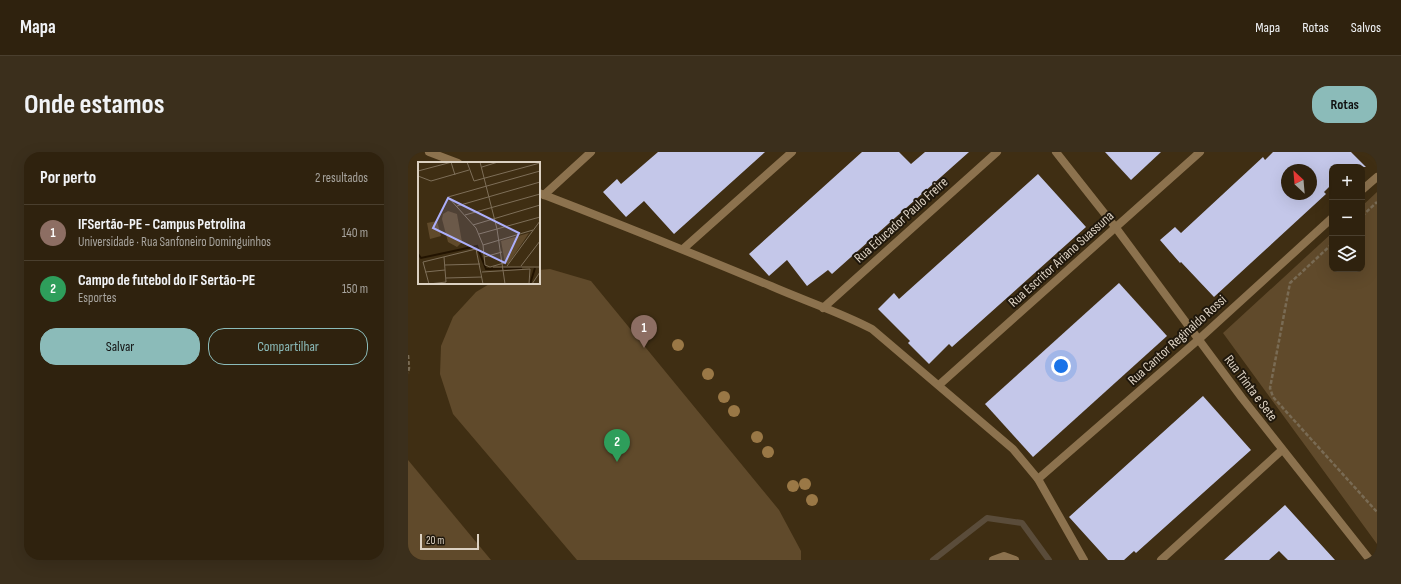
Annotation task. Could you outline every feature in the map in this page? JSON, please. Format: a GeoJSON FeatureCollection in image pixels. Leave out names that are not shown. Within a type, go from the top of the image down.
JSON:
{"type":"FeatureCollection","features":[{"type":"Feature","properties":{"kind":"street"},"geometry":{"type":"LineString","coordinates":[[429,152],[455,162]]}},
{"type":"Feature","properties":{"kind":"street"},"geometry":{"type":"LineString","coordinates":[[592,152],[541,194],[683,250],[872,328],[1013,449],[1038,480],[1084,560]]}},
{"type":"Feature","properties":{"kind":"street"},"geometry":{"type":"LineString","coordinates":[[683,250],[792,152]]}},
{"type":"Feature","properties":{"kind":"street","name":"Rua Educador Paulo Freire"},"geometry":{"type":"LineString","coordinates":[[823,308],[997,152]]}},
{"type":"Feature","properties":{"kind":"street","name":"Rua Trinta e Sete"},"geometry":{"type":"LineString","coordinates":[[1056,152],[1116,228],[1198,340],[1282,450],[1368,559]]}},
{"type":"Feature","properties":{"kind":"street","name":"Rua Escritor Ariano Suassuna"},"geometry":{"type":"LineString","coordinates":[[939,385],[1200,152]]}},
{"type":"Feature","properties":{"kind":"street"},"geometry":{"type":"LineString","coordinates":[[1365,187],[1377,177]]}},
{"type":"Feature","properties":{"kind":"street","name":"Rua Cantor Reginaldo Rossi"},"geometry":{"type":"LineString","coordinates":[[1038,480],[1198,340],[1329,221]]}},
{"type":"Feature","properties":{"kind":"street"},"geometry":{"type":"LineString","coordinates":[[1161,560],[1282,450]]}},
{"type":"Feature","properties":{"kind":"street"},"geometry":{"type":"LineString","coordinates":[[993,560],[1004,556],[1015,560]]}},
{"type":"Feature","properties":{"kind":"path"},"geometry":{"type":"LineString","coordinates":[[1365,213],[1377,202]]}},
{"type":"Feature","properties":{"kind":"path"},"geometry":{"type":"LineString","coordinates":[[1329,247],[1290,283],[1270,388],[1273,397],[1377,512]]}},
{"type":"Feature","properties":{"kind":"path"},"geometry":{"type":"LineString","coordinates":[[408,355],[408,373]]}},
{"type":"Feature","properties":{"kind":"shaded area"},"geometry":{"type":"Polygon","coordinates":[[[1377,192],[1377,544],[1223,333],[1329,236],[1329,272],[1365,272],[1365,203],[1377,192]]]}},
{"type":"Feature","properties":{"kind":"shaded area"},"geometry":{"type":"Polygon","coordinates":[[[550,269],[591,281],[779,510],[801,551],[801,560],[577,560],[453,414],[440,374],[441,346],[453,317],[476,292],[489,284],[540,284],[540,270],[550,269]]]}},
{"type":"Feature","properties":{"kind":"shaded area"},"geometry":{"type":"Polygon","coordinates":[[[408,460],[491,560],[408,560],[408,460]]]}},
{"type":"Feature","properties":{"kind":"building"},"geometry":{"type":"Polygon","coordinates":[[[658,152],[765,152],[674,234],[644,201],[626,217],[603,192],[617,179],[621,184],[658,152]]]}},
{"type":"Feature","properties":{"kind":"building"},"geometry":{"type":"Polygon","coordinates":[[[862,152],[899,152],[911,164],[925,152],[969,152],[832,274],[828,270],[807,286],[787,260],[769,276],[749,254],[862,152]]]}},
{"type":"Feature","properties":{"kind":"building"},"geometry":{"type":"Polygon","coordinates":[[[1105,152],[1161,152],[1131,180],[1105,152]]]}},
{"type":"Feature","properties":{"kind":"building"},"geometry":{"type":"Polygon","coordinates":[[[1273,152],[1351,152],[1363,164],[1329,164],[1329,187],[1324,192],[1326,194],[1214,297],[1181,262],[1180,263],[1160,240],[1175,227],[1181,233],[1263,157],[1265,160],[1273,152]]]}},
{"type":"Feature","properties":{"kind":"building"},"geometry":{"type":"Polygon","coordinates":[[[1038,174],[1086,227],[952,347],[949,344],[929,364],[908,343],[910,341],[878,309],[894,293],[899,299],[1038,174]]]}},
{"type":"Feature","properties":{"kind":"building"},"geometry":{"type":"Polygon","coordinates":[[[1119,283],[1167,336],[1033,457],[985,404],[1119,283]]]}},
{"type":"Feature","properties":{"kind":"building"},"geometry":{"type":"Polygon","coordinates":[[[1203,396],[1251,450],[1136,553],[1134,551],[1124,560],[1108,560],[1069,517],[1203,396]]]}},
{"type":"Feature","properties":{"kind":"building"},"geometry":{"type":"Polygon","coordinates":[[[1285,505],[1335,560],[1288,560],[1279,551],[1269,560],[1224,560],[1285,505]]]}},
{"type":"Feature","properties":{"kind":"waterway"},"geometry":{"type":"LineString","coordinates":[[933,560],[987,518],[1022,523],[1049,560]]}},
{"type":"Feature","properties":{"kind":"place","name":"IFSertão-PE - Campus Petrolina"},"geometry":{"type":"Point","coordinates":[644,348]}},
{"type":"Feature","properties":{"kind":"place","name":"Campo de futebol do IF Sertão-PE"},"geometry":{"type":"Point","coordinates":[617,462]}}]}
